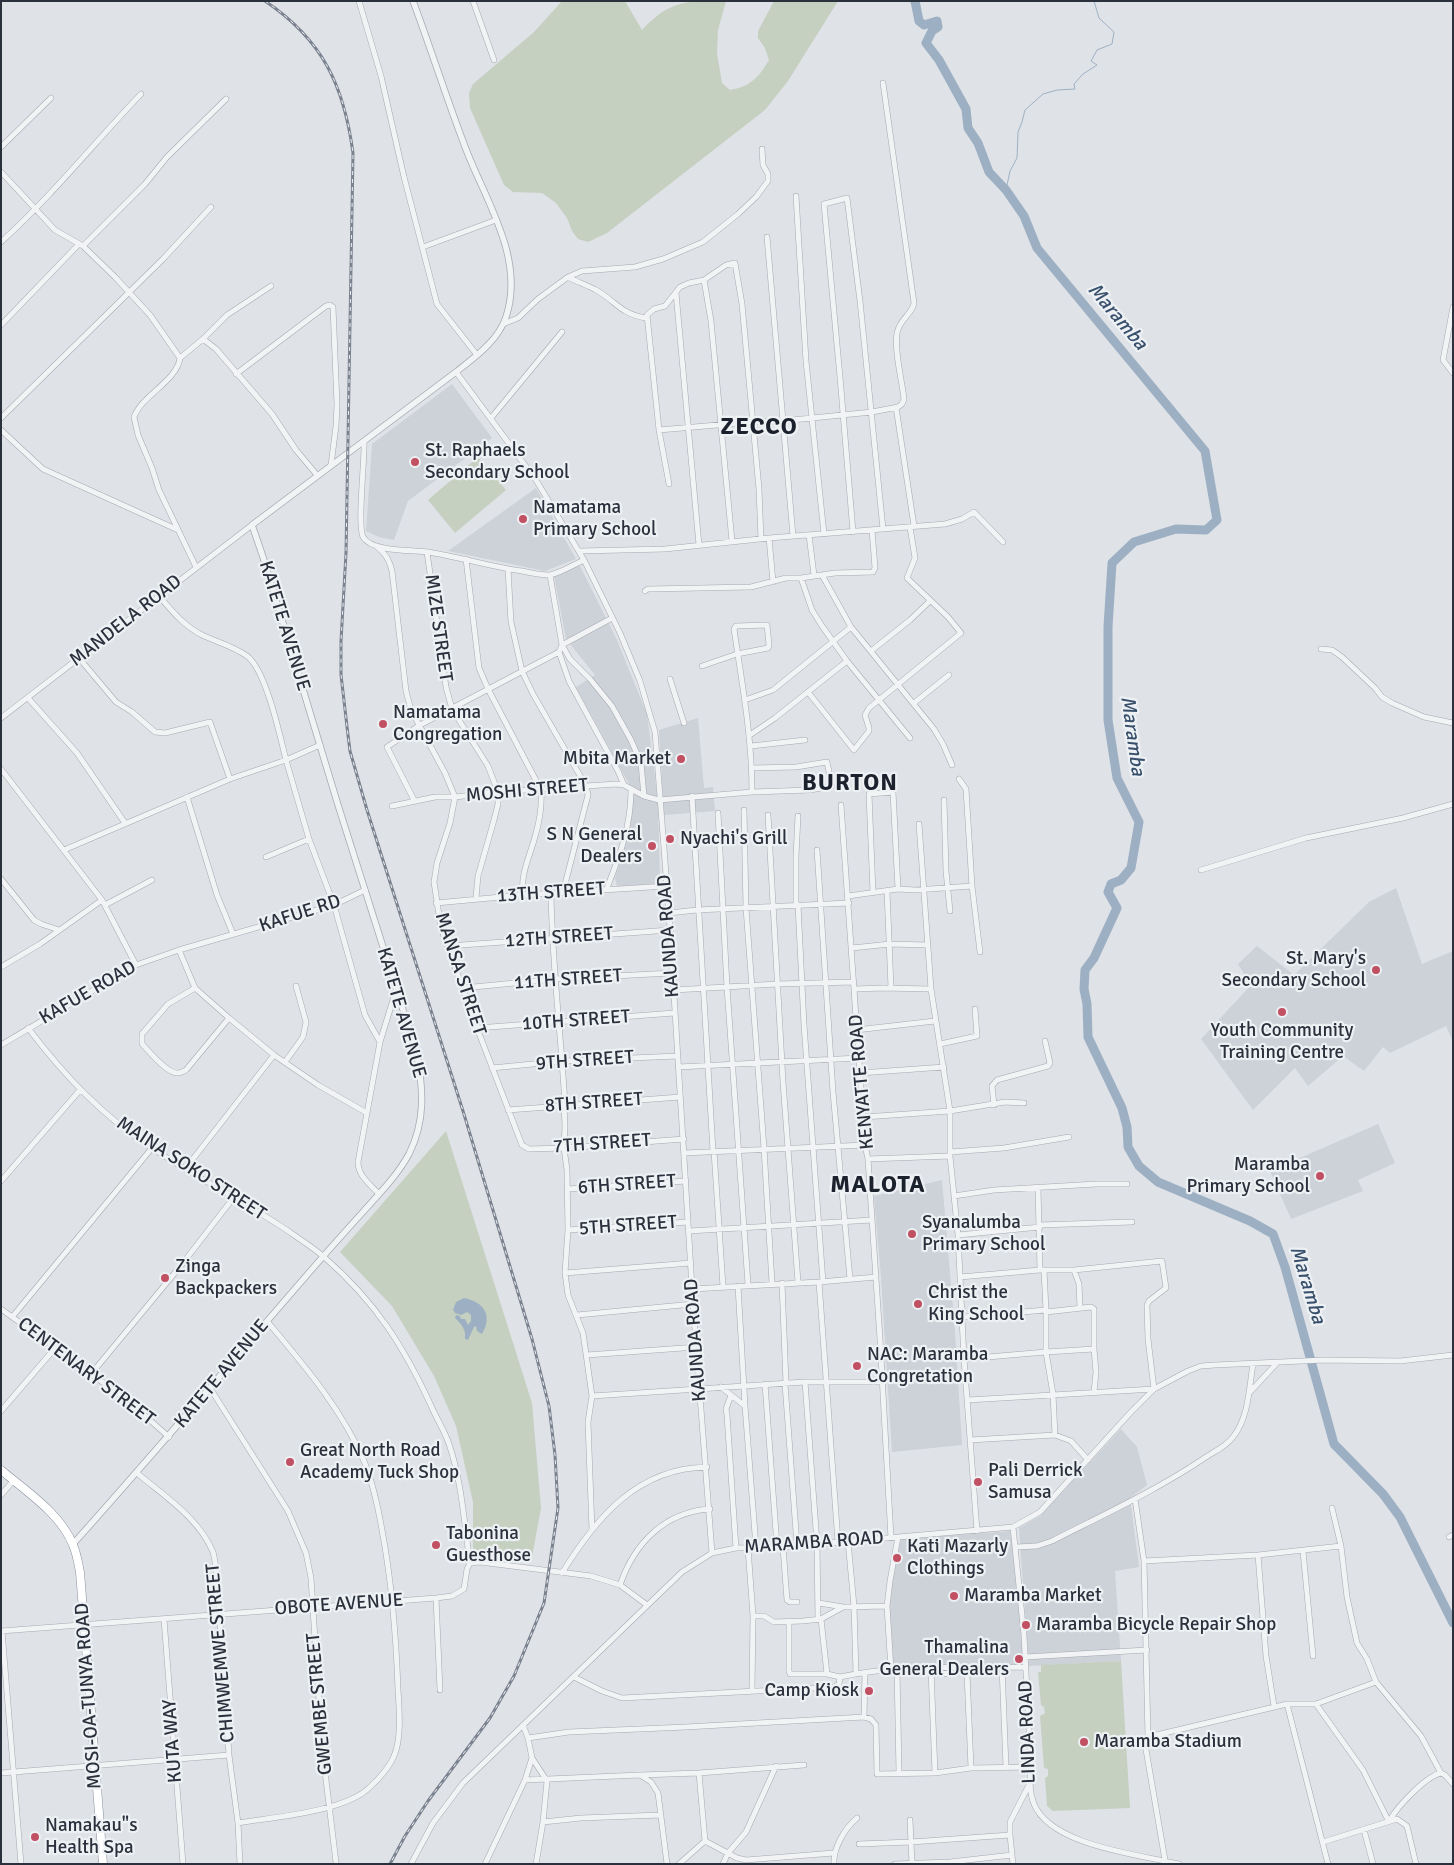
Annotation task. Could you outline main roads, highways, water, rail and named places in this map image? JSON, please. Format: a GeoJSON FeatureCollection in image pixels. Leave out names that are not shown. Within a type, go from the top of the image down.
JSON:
{"type":"FeatureCollection","features":[{"type":"Feature","properties":{"kind":"highway","name":"MOSI-OA-TUNYA ROAD"},"geometry":{"type":"LineString","coordinates":[[1,1470],[46,1509],[65,1531],[73,1544],[80,1572],[103,1864]]}},
{"type":"Feature","properties":{"kind":"water"},"geometry":{"type":"Polygon","coordinates":[[[464,1298],[477,1303],[485,1310],[487,1321],[482,1334],[477,1331],[476,1326],[468,1340],[465,1339],[463,1327],[455,1318],[456,1315],[460,1316],[461,1319],[465,1319],[468,1325],[471,1321],[471,1315],[467,1312],[461,1315],[453,1310],[456,1302],[464,1298]]]}},
{"type":"Feature","properties":{"kind":"waterway","name":"Maramba"},"geometry":{"type":"LineString","coordinates":[[915,1],[919,21],[924,25],[937,21],[938,27],[932,31],[926,43],[939,60],[966,109],[968,128],[978,143],[989,172],[1006,190],[1024,216],[1037,248],[1205,451],[1217,520],[1206,530],[1176,529],[1134,542],[1112,563],[1108,627],[1108,720],[1117,778],[1139,822],[1131,868],[1121,880],[1111,884],[1108,892],[1117,908],[1094,958],[1085,970],[1084,989],[1087,1004],[1088,1037],[1122,1108],[1127,1127],[1128,1147],[1139,1166],[1158,1182],[1250,1221],[1273,1234],[1285,1267],[1334,1444],[1383,1494],[1400,1517],[1453,1623]]}},
{"type":"Feature","properties":{"kind":"waterway"},"geometry":{"type":"LineString","coordinates":[[1006,190],[1010,171],[1017,158],[1018,132],[1025,110],[1043,94],[1057,90],[1075,89],[1074,84],[1083,74],[1097,65],[1091,61],[1097,50],[1112,44],[1114,32],[1099,18],[1094,1]]}},
{"type":"Feature","properties":{"kind":"railway"},"geometry":{"type":"LineString","coordinates":[[265,1],[302,32],[327,66],[344,106],[353,153],[346,553],[341,641],[341,675],[350,751],[463,1111],[532,1339],[549,1406],[555,1455],[558,1508],[544,1603],[514,1676],[490,1718],[428,1801],[405,1836],[390,1864]]}},
{"type":"Feature","properties":{"kind":"place","name":"St. Raphaels Secondary School"},"geometry":{"type":"Point","coordinates":[415,462]}},
{"type":"Feature","properties":{"kind":"place","name":"Namatama Primary School"},"geometry":{"type":"Point","coordinates":[523,519]}},
{"type":"Feature","properties":{"kind":"place","name":"Namatama Congregation"},"geometry":{"type":"Point","coordinates":[383,724]}},
{"type":"Feature","properties":{"kind":"place","name":"Mbita Market"},"geometry":{"type":"Point","coordinates":[681,759]}},
{"type":"Feature","properties":{"kind":"place","name":"Nyachi's Grill"},"geometry":{"type":"Point","coordinates":[670,839]}},
{"type":"Feature","properties":{"kind":"place","name":"S N General Dealers"},"geometry":{"type":"Point","coordinates":[652,846]}},
{"type":"Feature","properties":{"kind":"place","name":"St. Mary's Secondary School"},"geometry":{"type":"Point","coordinates":[1376,970]}},
{"type":"Feature","properties":{"kind":"place","name":"Youth Community Training Centre"},"geometry":{"type":"Point","coordinates":[1282,1012]}},
{"type":"Feature","properties":{"kind":"place","name":"Maramba Primary School"},"geometry":{"type":"Point","coordinates":[1320,1176]}},
{"type":"Feature","properties":{"kind":"place","name":"Syanalumba Primary School"},"geometry":{"type":"Point","coordinates":[912,1234]}},
{"type":"Feature","properties":{"kind":"place","name":"Zinga Backpackers"},"geometry":{"type":"Point","coordinates":[165,1278]}},
{"type":"Feature","properties":{"kind":"place","name":"Christ the King School"},"geometry":{"type":"Point","coordinates":[918,1304]}},
{"type":"Feature","properties":{"kind":"place","name":"NAC: Maramba Congretation"},"geometry":{"type":"Point","coordinates":[857,1366]}},
{"type":"Feature","properties":{"kind":"place","name":"Great North Road Academy Tuck Shop"},"geometry":{"type":"Point","coordinates":[290,1462]}},
{"type":"Feature","properties":{"kind":"place","name":"Pali Derrick Samusa"},"geometry":{"type":"Point","coordinates":[978,1482]}},
{"type":"Feature","properties":{"kind":"place","name":"Tabonina Guesthose"},"geometry":{"type":"Point","coordinates":[436,1545]}},
{"type":"Feature","properties":{"kind":"place","name":"Kati Mazarly Clothings"},"geometry":{"type":"Point","coordinates":[897,1558]}},
{"type":"Feature","properties":{"kind":"place","name":"Maramba Market"},"geometry":{"type":"Point","coordinates":[954,1596]}},
{"type":"Feature","properties":{"kind":"place","name":"Maramba Bicycle Repair Shop"},"geometry":{"type":"Point","coordinates":[1026,1625]}},
{"type":"Feature","properties":{"kind":"place","name":"Thamalina General Dealers"},"geometry":{"type":"Point","coordinates":[1019,1659]}},
{"type":"Feature","properties":{"kind":"place","name":"Camp Kiosk"},"geometry":{"type":"Point","coordinates":[869,1691]}},
{"type":"Feature","properties":{"kind":"place","name":"Maramba Stadium"},"geometry":{"type":"Point","coordinates":[1084,1742]}},
{"type":"Feature","properties":{"kind":"place","name":"Namakau\"s Health Spa"},"geometry":{"type":"Point","coordinates":[35,1837]}},
{"type":"Feature","properties":{"kind":"district","name":"ZECCO"},"geometry":{"type":"Point","coordinates":[759,428]}},
{"type":"Feature","properties":{"kind":"district","name":"BURTON"},"geometry":{"type":"Point","coordinates":[850,784]}},
{"type":"Feature","properties":{"kind":"district","name":"MALOTA"},"geometry":{"type":"Point","coordinates":[878,1186]}}]}
